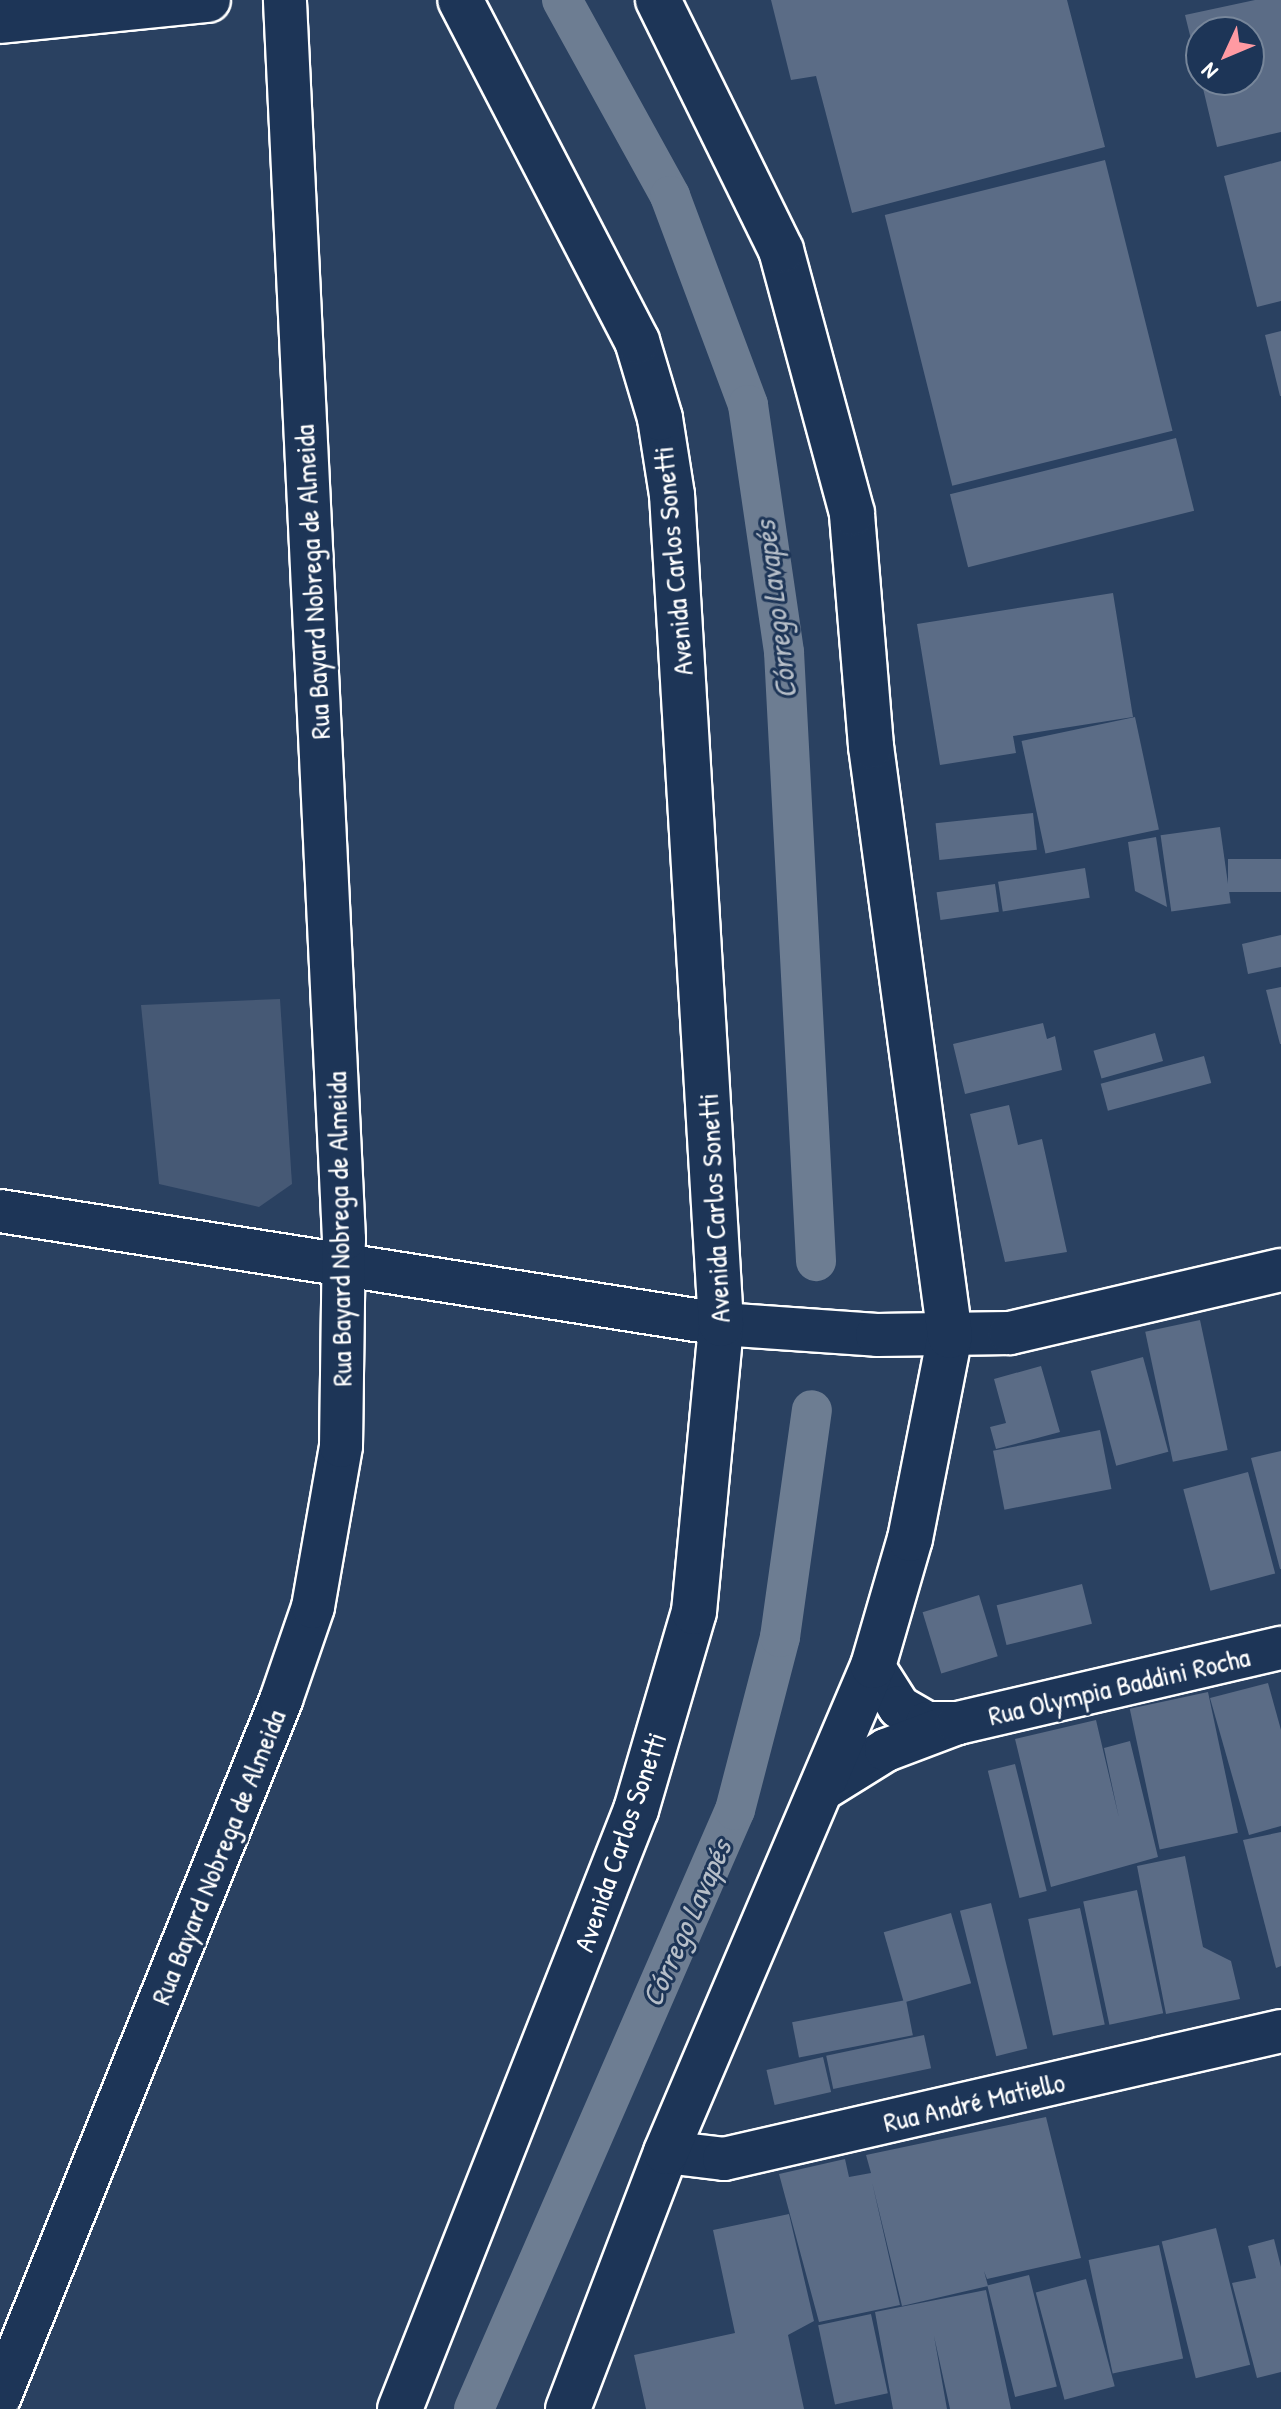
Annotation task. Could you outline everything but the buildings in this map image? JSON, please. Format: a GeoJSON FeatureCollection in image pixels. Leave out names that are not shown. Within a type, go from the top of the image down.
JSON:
{"type":"FeatureCollection","features":[{"type":"Feature","properties":{"kind":"street"},"geometry":{"type":"LineString","coordinates":[[0,21],[208,0]]}},
{"type":"Feature","properties":{"kind":"street","name":"Rua Bayard Nobrega de Almeida"},"geometry":{"type":"LineString","coordinates":[[0,2396],[313,1607],[341,1446],[345,1271],[285,0]]}},
{"type":"Feature","properties":{"kind":"street","name":"Avenida Carlos Sonetti"},"geometry":{"type":"LineString","coordinates":[[400,2409],[641,1795],[694,1612],[737,1326],[672,495],[660,418],[637,341],[460,0]]}},
{"type":"Feature","properties":{"kind":"street"},"geometry":{"type":"LineString","coordinates":[[568,2409],[666,2152],[825,1788],[873,1666],[910,1539],[950,1336],[871,746],[852,513],[781,250],[664,7]]}},
{"type":"Feature","properties":{"kind":"street"},"geometry":{"type":"LineString","coordinates":[[0,1211],[345,1271],[737,1326],[877,1335],[1010,1333],[1281,1270]]}},
{"type":"Feature","properties":{"kind":"street","name":"Rua Olympia Baddini Rocha"},"geometry":{"type":"LineString","coordinates":[[825,1788],[886,1750],[958,1723],[1281,1648]]}},
{"type":"Feature","properties":{"kind":"street","name":"Rua Olympia Baddini Rocha"},"geometry":{"type":"LineString","coordinates":[[873,1666],[899,1707],[927,1723],[958,1723]]}},
{"type":"Feature","properties":{"kind":"street","name":"Rua André Matiello"},"geometry":{"type":"LineString","coordinates":[[666,2152],[724,2159],[1281,2031]]}},
{"type":"Feature","properties":{"kind":"shaded area"},"geometry":{"type":"Polygon","coordinates":[[[280,999],[292,1184],[259,1207],[159,1184],[141,1005],[280,999]]]}},
{"type":"Feature","properties":{"kind":"waterway","name":"Córrego Lavapés"},"geometry":{"type":"LineString","coordinates":[[562,0],[670,196],[748,405],[784,652],[816,1261]]}},
{"type":"Feature","properties":{"kind":"waterway","name":"Córrego Lavapés"},"geometry":{"type":"LineString","coordinates":[[474,2409],[735,1810],[780,1637],[812,1410]]}}]}
